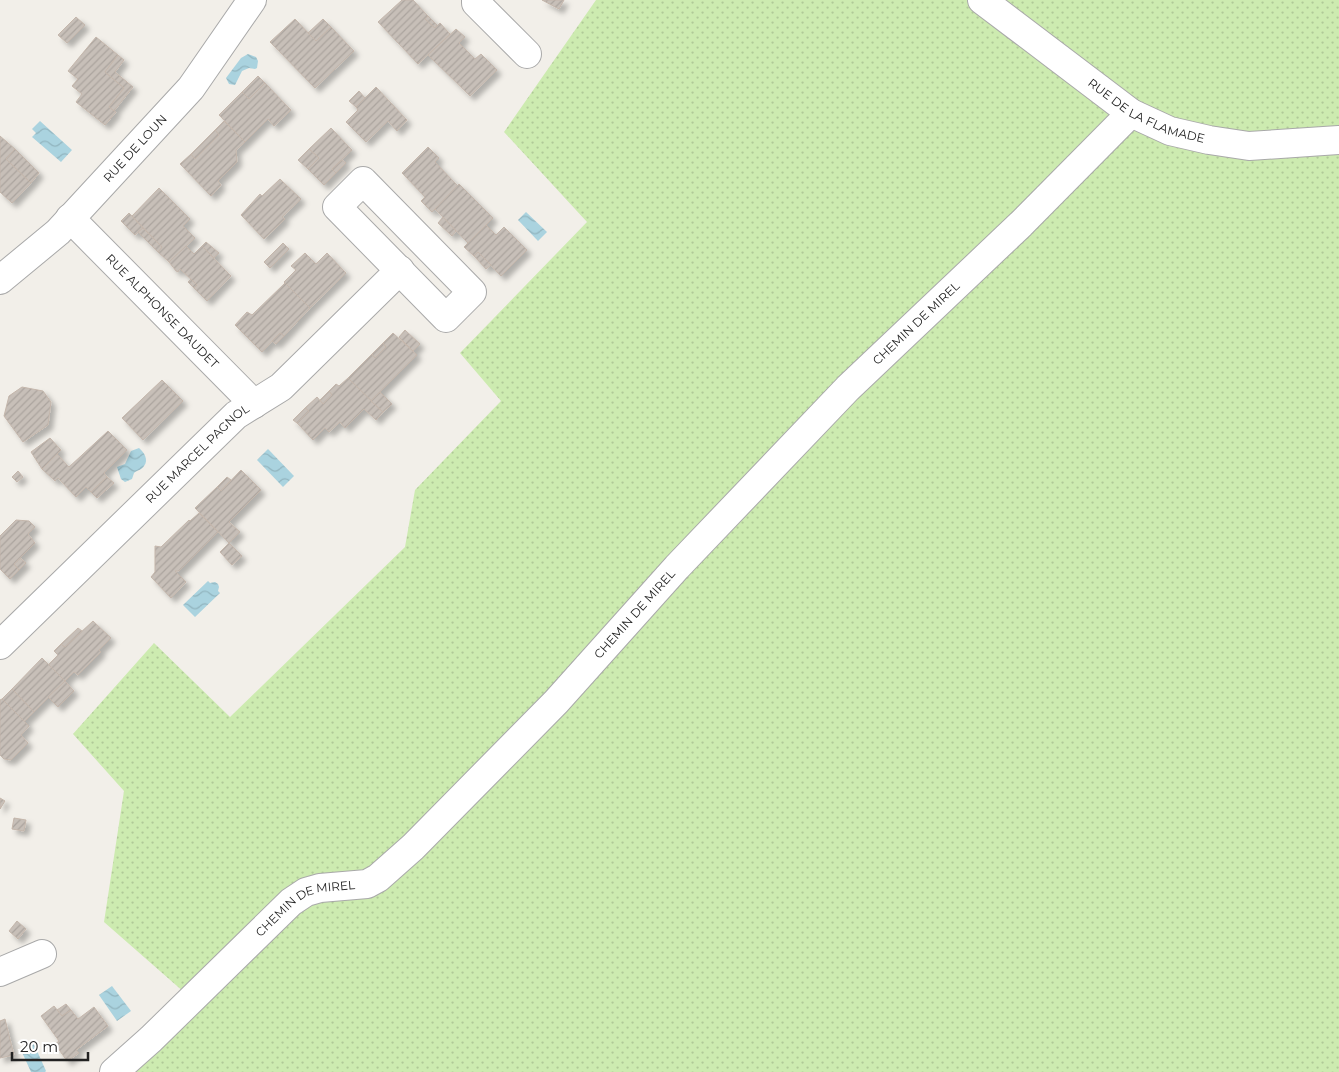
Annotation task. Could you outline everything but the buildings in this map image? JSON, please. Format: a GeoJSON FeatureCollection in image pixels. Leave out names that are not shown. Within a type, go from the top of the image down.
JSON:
{"type":"FeatureCollection","features":[{"type":"Feature","properties":{"kind":"street","name":"RUE DE LOUN"},"geometry":{"type":"LineString","coordinates":[[4,269],[58,232],[191,88],[252,0]]}},
{"type":"Feature","properties":{"kind":"street"},"geometry":{"type":"LineString","coordinates":[[476,0],[476,3],[527,54]]}},
{"type":"Feature","properties":{"kind":"street","name":"RUE DE LA FLAMADE"},"geometry":{"type":"LineString","coordinates":[[982,0],[1131,113],[1170,130],[1209,140],[1248,146],[1339,140]]}},
{"type":"Feature","properties":{"kind":"street","name":"CHEMIN DE MIREL"},"geometry":{"type":"LineString","coordinates":[[114,1072],[151,1039],[292,902],[306,892],[320,888],[367,884],[378,878],[413,848],[556,702],[677,567],[848,388],[1020,224],[1131,113]]}},
{"type":"Feature","properties":{"kind":"street"},"geometry":{"type":"LineString","coordinates":[[363,181],[472,292],[446,318],[400,270],[337,207],[363,181]]}},
{"type":"Feature","properties":{"kind":"street","name":"RUE ALPHONSE DAUDET"},"geometry":{"type":"LineString","coordinates":[[70,218],[254,404]]}},
{"type":"Feature","properties":{"kind":"street","name":"RUE MARCEL PAGNOL"},"geometry":{"type":"LineString","coordinates":[[0,645],[236,415],[281,387],[400,270]]}},
{"type":"Feature","properties":{"kind":"street"},"geometry":{"type":"LineString","coordinates":[[0,972],[42,954]]}},
{"type":"Feature","properties":{"kind":"green space"},"geometry":{"type":"Polygon","coordinates":[[[596,0],[1339,0],[1339,1072],[124,1072],[185,993],[104,922],[124,791],[73,734],[154,643],[230,717],[405,547],[415,490],[501,401],[460,353],[587,222],[504,132],[596,0]]]}},
{"type":"Feature","properties":{"kind":"water"},"geometry":{"type":"Polygon","coordinates":[[[248,54],[256,57],[258,61],[257,68],[249,68],[242,71],[235,85],[229,84],[226,78],[241,58],[248,54]]]}},
{"type":"Feature","properties":{"kind":"water"},"geometry":{"type":"Polygon","coordinates":[[[40,121],[72,150],[61,162],[32,137],[36,133],[32,129],[40,121]]]}},
{"type":"Feature","properties":{"kind":"water"},"geometry":{"type":"Polygon","coordinates":[[[526,212],[547,232],[538,241],[518,220],[526,212]]]}},
{"type":"Feature","properties":{"kind":"water"},"geometry":{"type":"Polygon","coordinates":[[[139,448],[145,456],[145,464],[134,473],[132,479],[125,482],[121,479],[117,467],[125,464],[131,451],[139,448]]]}},
{"type":"Feature","properties":{"kind":"water"},"geometry":{"type":"Polygon","coordinates":[[[268,449],[294,476],[283,487],[257,460],[268,449]]]}},
{"type":"Feature","properties":{"kind":"water"},"geometry":{"type":"Polygon","coordinates":[[[208,581],[218,584],[218,591],[220,593],[195,617],[183,605],[208,581]]]}},
{"type":"Feature","properties":{"kind":"water"},"geometry":{"type":"Polygon","coordinates":[[[112,986],[131,1011],[117,1021],[99,995],[112,986]]]}},
{"type":"Feature","properties":{"kind":"water"},"geometry":{"type":"Polygon","coordinates":[[[34,1044],[45,1072],[31,1072],[21,1050],[34,1044]]]}}]}
